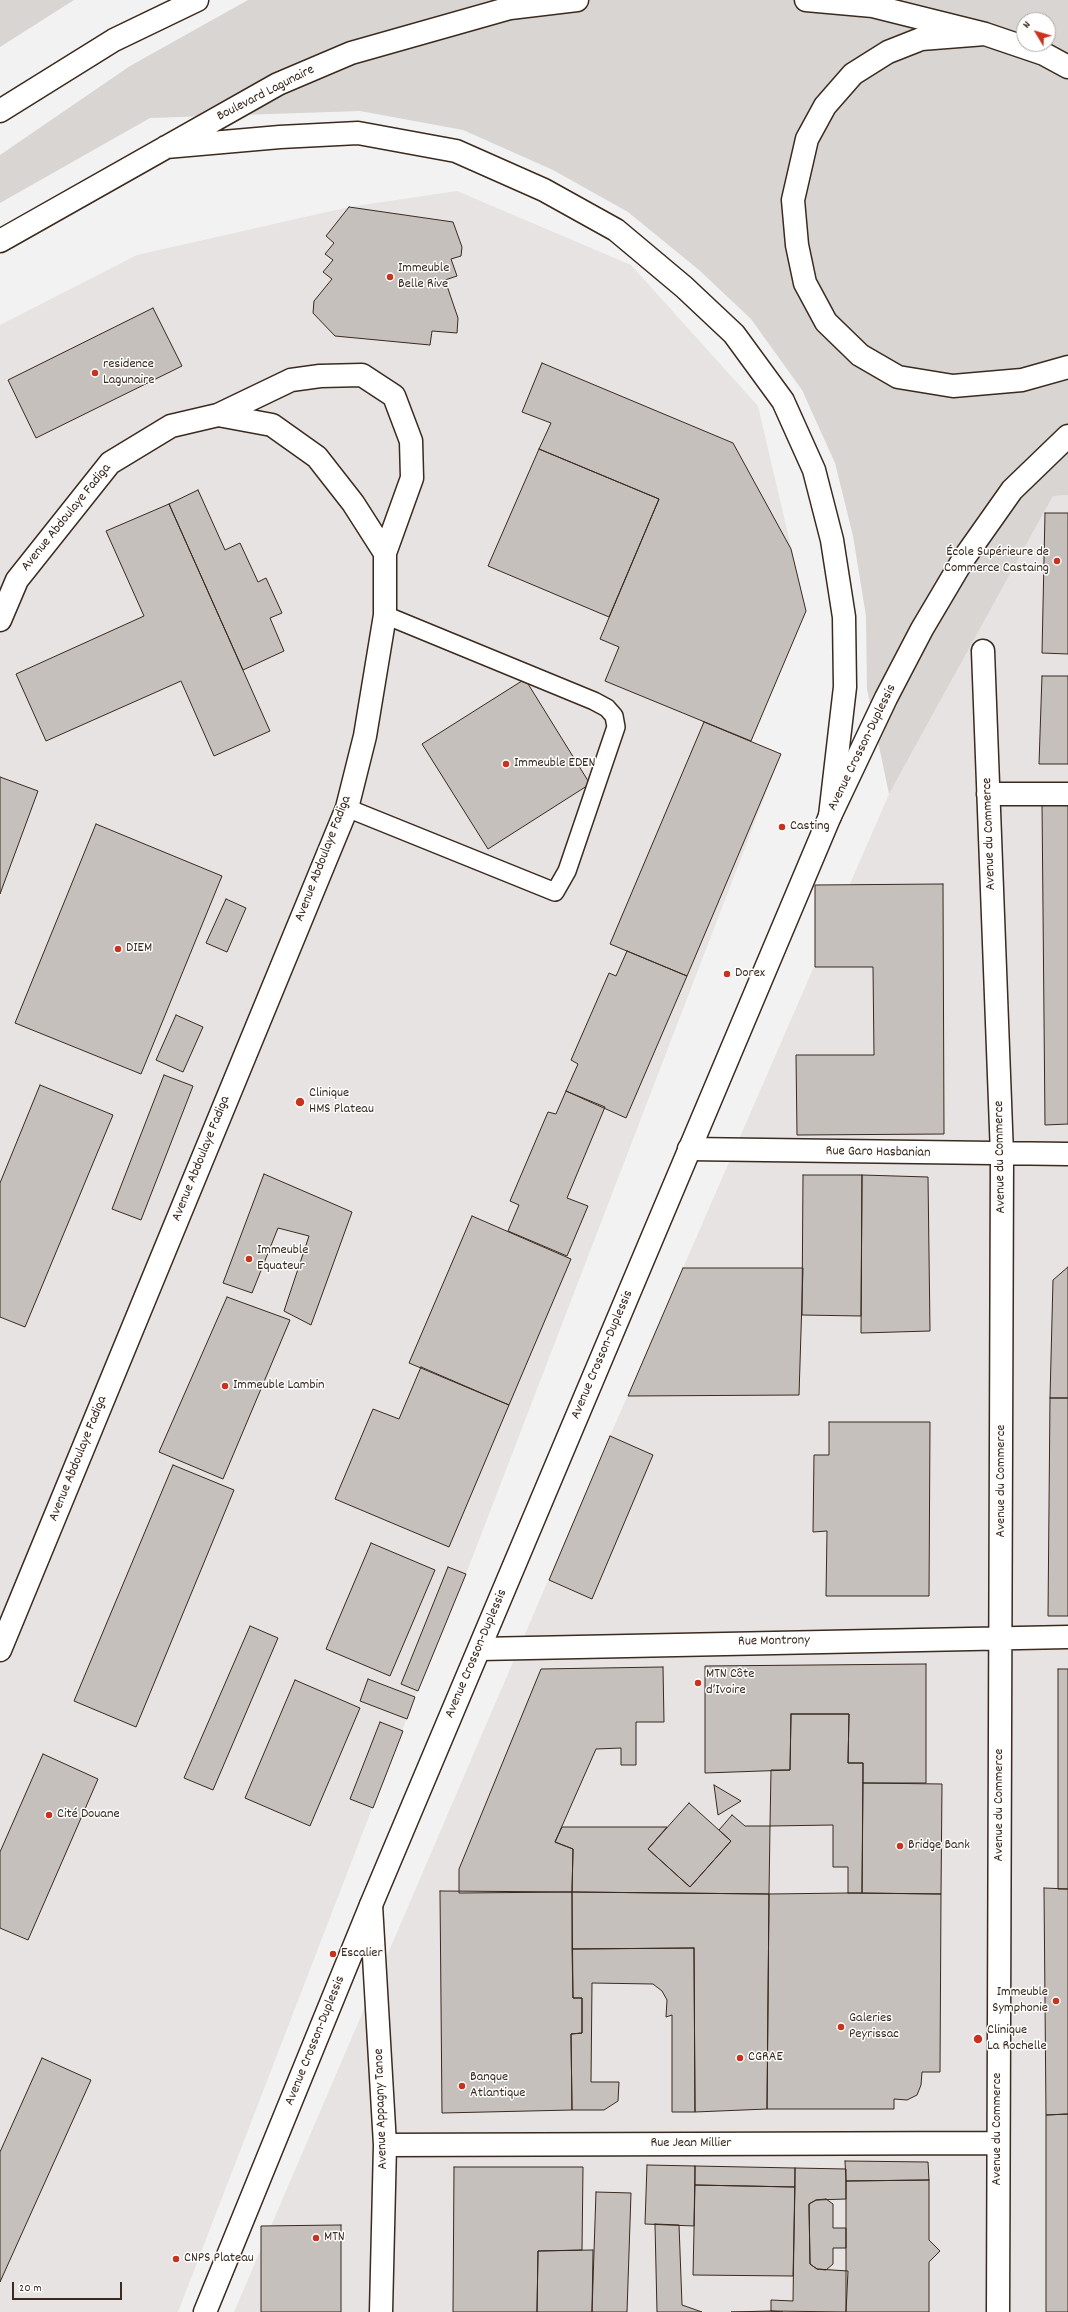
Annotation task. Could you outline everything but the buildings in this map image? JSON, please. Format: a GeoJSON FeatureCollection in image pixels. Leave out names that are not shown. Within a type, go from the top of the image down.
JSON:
{"type":"FeatureCollection","features":[{"type":"Feature","properties":{"kind":"main road"},"geometry":{"type":"LineString","coordinates":[[0,111],[114,40],[197,0]]}},
{"type":"Feature","properties":{"kind":"main road","name":"Boulevard Lagunaire"},"geometry":{"type":"LineString","coordinates":[[0,241],[278,84],[351,53],[510,8],[577,0]]}},
{"type":"Feature","properties":{"kind":"main road"},"geometry":{"type":"LineString","coordinates":[[806,0],[873,6],[985,34],[1044,54],[1068,66]]}},
{"type":"Feature","properties":{"kind":"main road"},"geometry":{"type":"LineString","coordinates":[[985,34],[921,39],[888,52],[853,74],[825,106],[807,140],[793,200],[797,245],[805,283],[826,322],[860,355],[898,377],[953,386],[1022,380],[1068,367]]}},
{"type":"Feature","properties":{"kind":"main road"},"geometry":{"type":"LineString","coordinates":[[166,147],[280,136],[358,133],[456,151],[544,190],[616,230],[684,287],[734,334],[783,401],[814,470],[832,540],[844,618],[845,687],[830,816]]}},
{"type":"Feature","properties":{"kind":"main road"},"geometry":{"type":"LineString","coordinates":[[218,415],[291,380],[320,376],[362,375],[394,396],[411,441],[412,478],[385,554]]}},
{"type":"Feature","properties":{"kind":"main road","name":"Avenue Abdoulaye Fadiga"},"geometry":{"type":"LineString","coordinates":[[0,620],[17,580],[110,463],[171,426],[218,415],[272,425],[317,457],[353,503],[385,554],[385,615],[365,736],[347,808],[0,1650]]}},
{"type":"Feature","properties":{"kind":"main road","name":"Avenue Crosson-Duplessis"},"geometry":{"type":"LineString","coordinates":[[205,2312],[371,1905],[480,1649],[688,1149],[830,816],[886,698],[922,629],[964,558],[1012,490],[1068,436]]}},
{"type":"Feature","properties":{"kind":"main road","name":"Avenue du Commerce"},"geometry":{"type":"LineString","coordinates":[[983,651],[1002,1155],[1002,1637],[998,2312]]}},
{"type":"Feature","properties":{"kind":"main road"},"geometry":{"type":"LineString","coordinates":[[988,794],[1068,794]]}},
{"type":"Feature","properties":{"kind":"main road","name":"Rue Garo Hasbanian"},"geometry":{"type":"LineString","coordinates":[[688,1149],[1002,1155],[1068,1154]]}},
{"type":"Feature","properties":{"kind":"main road","name":"Rue Montrony"},"geometry":{"type":"LineString","coordinates":[[480,1649],[1002,1637],[1068,1637]]}},
{"type":"Feature","properties":{"kind":"main road","name":"Avenue Appagny Tanoe"},"geometry":{"type":"LineString","coordinates":[[371,1905],[385,2145],[381,2312]]}},
{"type":"Feature","properties":{"kind":"main road","name":"Rue Jean Millier"},"geometry":{"type":"LineString","coordinates":[[385,2145],[998,2143]]}},
{"type":"Feature","properties":{"kind":"lane"},"geometry":{"type":"LineString","coordinates":[[347,808],[555,892],[567,871],[616,727],[614,716],[607,708],[594,701],[385,615]]}},
{"type":"Feature","properties":{"kind":"shaded area"},"geometry":{"type":"Polygon","coordinates":[[[0,0],[74,0],[0,47],[0,0]]]}},
{"type":"Feature","properties":{"kind":"shaded area"},"geometry":{"type":"Polygon","coordinates":[[[248,0],[1068,0],[1068,495],[1053,496],[889,794],[867,689],[866,616],[853,536],[835,463],[802,390],[751,319],[699,270],[628,212],[553,170],[463,130],[360,111],[150,118],[0,203],[0,155],[130,66],[248,0]]]}},
{"type":"Feature","properties":{"kind":"shaded area"},"geometry":{"type":"Polygon","coordinates":[[[457,191],[631,265],[758,406],[806,611],[751,741],[781,754],[466,1574],[415,1697],[178,2312],[0,2312],[0,325],[137,255],[349,207],[457,191]]]}},
{"type":"Feature","properties":{"kind":"shaded area"},"geometry":{"type":"Polygon","coordinates":[[[1068,495],[1068,2312],[234,2312],[610,1436],[889,794],[1053,496],[1068,495]]]}},
{"type":"Feature","properties":{"kind":"place","name":"Immeuble Belle Rive"},"geometry":{"type":"Point","coordinates":[390,277]}},
{"type":"Feature","properties":{"kind":"place","name":"residence Lagunaire"},"geometry":{"type":"Point","coordinates":[95,373]}},
{"type":"Feature","properties":{"kind":"place","name":"École Supérieure de Commerce Castaing"},"geometry":{"type":"Point","coordinates":[1057,561]}},
{"type":"Feature","properties":{"kind":"place","name":"Immeuble EDEN"},"geometry":{"type":"Point","coordinates":[506,764]}},
{"type":"Feature","properties":{"kind":"place","name":"Casting"},"geometry":{"type":"Point","coordinates":[782,827]}},
{"type":"Feature","properties":{"kind":"place","name":"DIEM"},"geometry":{"type":"Point","coordinates":[118,949]}},
{"type":"Feature","properties":{"kind":"place","name":"Dorex"},"geometry":{"type":"Point","coordinates":[727,974]}},
{"type":"Feature","properties":{"kind":"place","name":"Clinique HMS Plateau"},"geometry":{"type":"Point","coordinates":[300,1102]}},
{"type":"Feature","properties":{"kind":"place","name":"Immeuble Equateur"},"geometry":{"type":"Point","coordinates":[249,1259]}},
{"type":"Feature","properties":{"kind":"place","name":"Immeuble Lambin"},"geometry":{"type":"Point","coordinates":[225,1386]}},
{"type":"Feature","properties":{"kind":"place","name":"MTN Côte d’Ivoire"},"geometry":{"type":"Point","coordinates":[698,1683]}},
{"type":"Feature","properties":{"kind":"place","name":"Cité Douane"},"geometry":{"type":"Point","coordinates":[49,1815]}},
{"type":"Feature","properties":{"kind":"place","name":"Bridge Bank"},"geometry":{"type":"Point","coordinates":[900,1846]}},
{"type":"Feature","properties":{"kind":"place","name":"Escalier"},"geometry":{"type":"Point","coordinates":[333,1954]}},
{"type":"Feature","properties":{"kind":"place","name":"Immeuble Symphonie"},"geometry":{"type":"Point","coordinates":[1056,2001]}},
{"type":"Feature","properties":{"kind":"place","name":"Galeries Peyrissac"},"geometry":{"type":"Point","coordinates":[841,2027]}},
{"type":"Feature","properties":{"kind":"place","name":"Clinique La Rochelle"},"geometry":{"type":"Point","coordinates":[978,2039]}},
{"type":"Feature","properties":{"kind":"place","name":"CGRAE"},"geometry":{"type":"Point","coordinates":[740,2058]}},
{"type":"Feature","properties":{"kind":"place","name":"Banque Atlantique"},"geometry":{"type":"Point","coordinates":[462,2086]}},
{"type":"Feature","properties":{"kind":"place","name":"MTN"},"geometry":{"type":"Point","coordinates":[316,2238]}},
{"type":"Feature","properties":{"kind":"place","name":"CNPS Plateau"},"geometry":{"type":"Point","coordinates":[176,2259]}}]}
